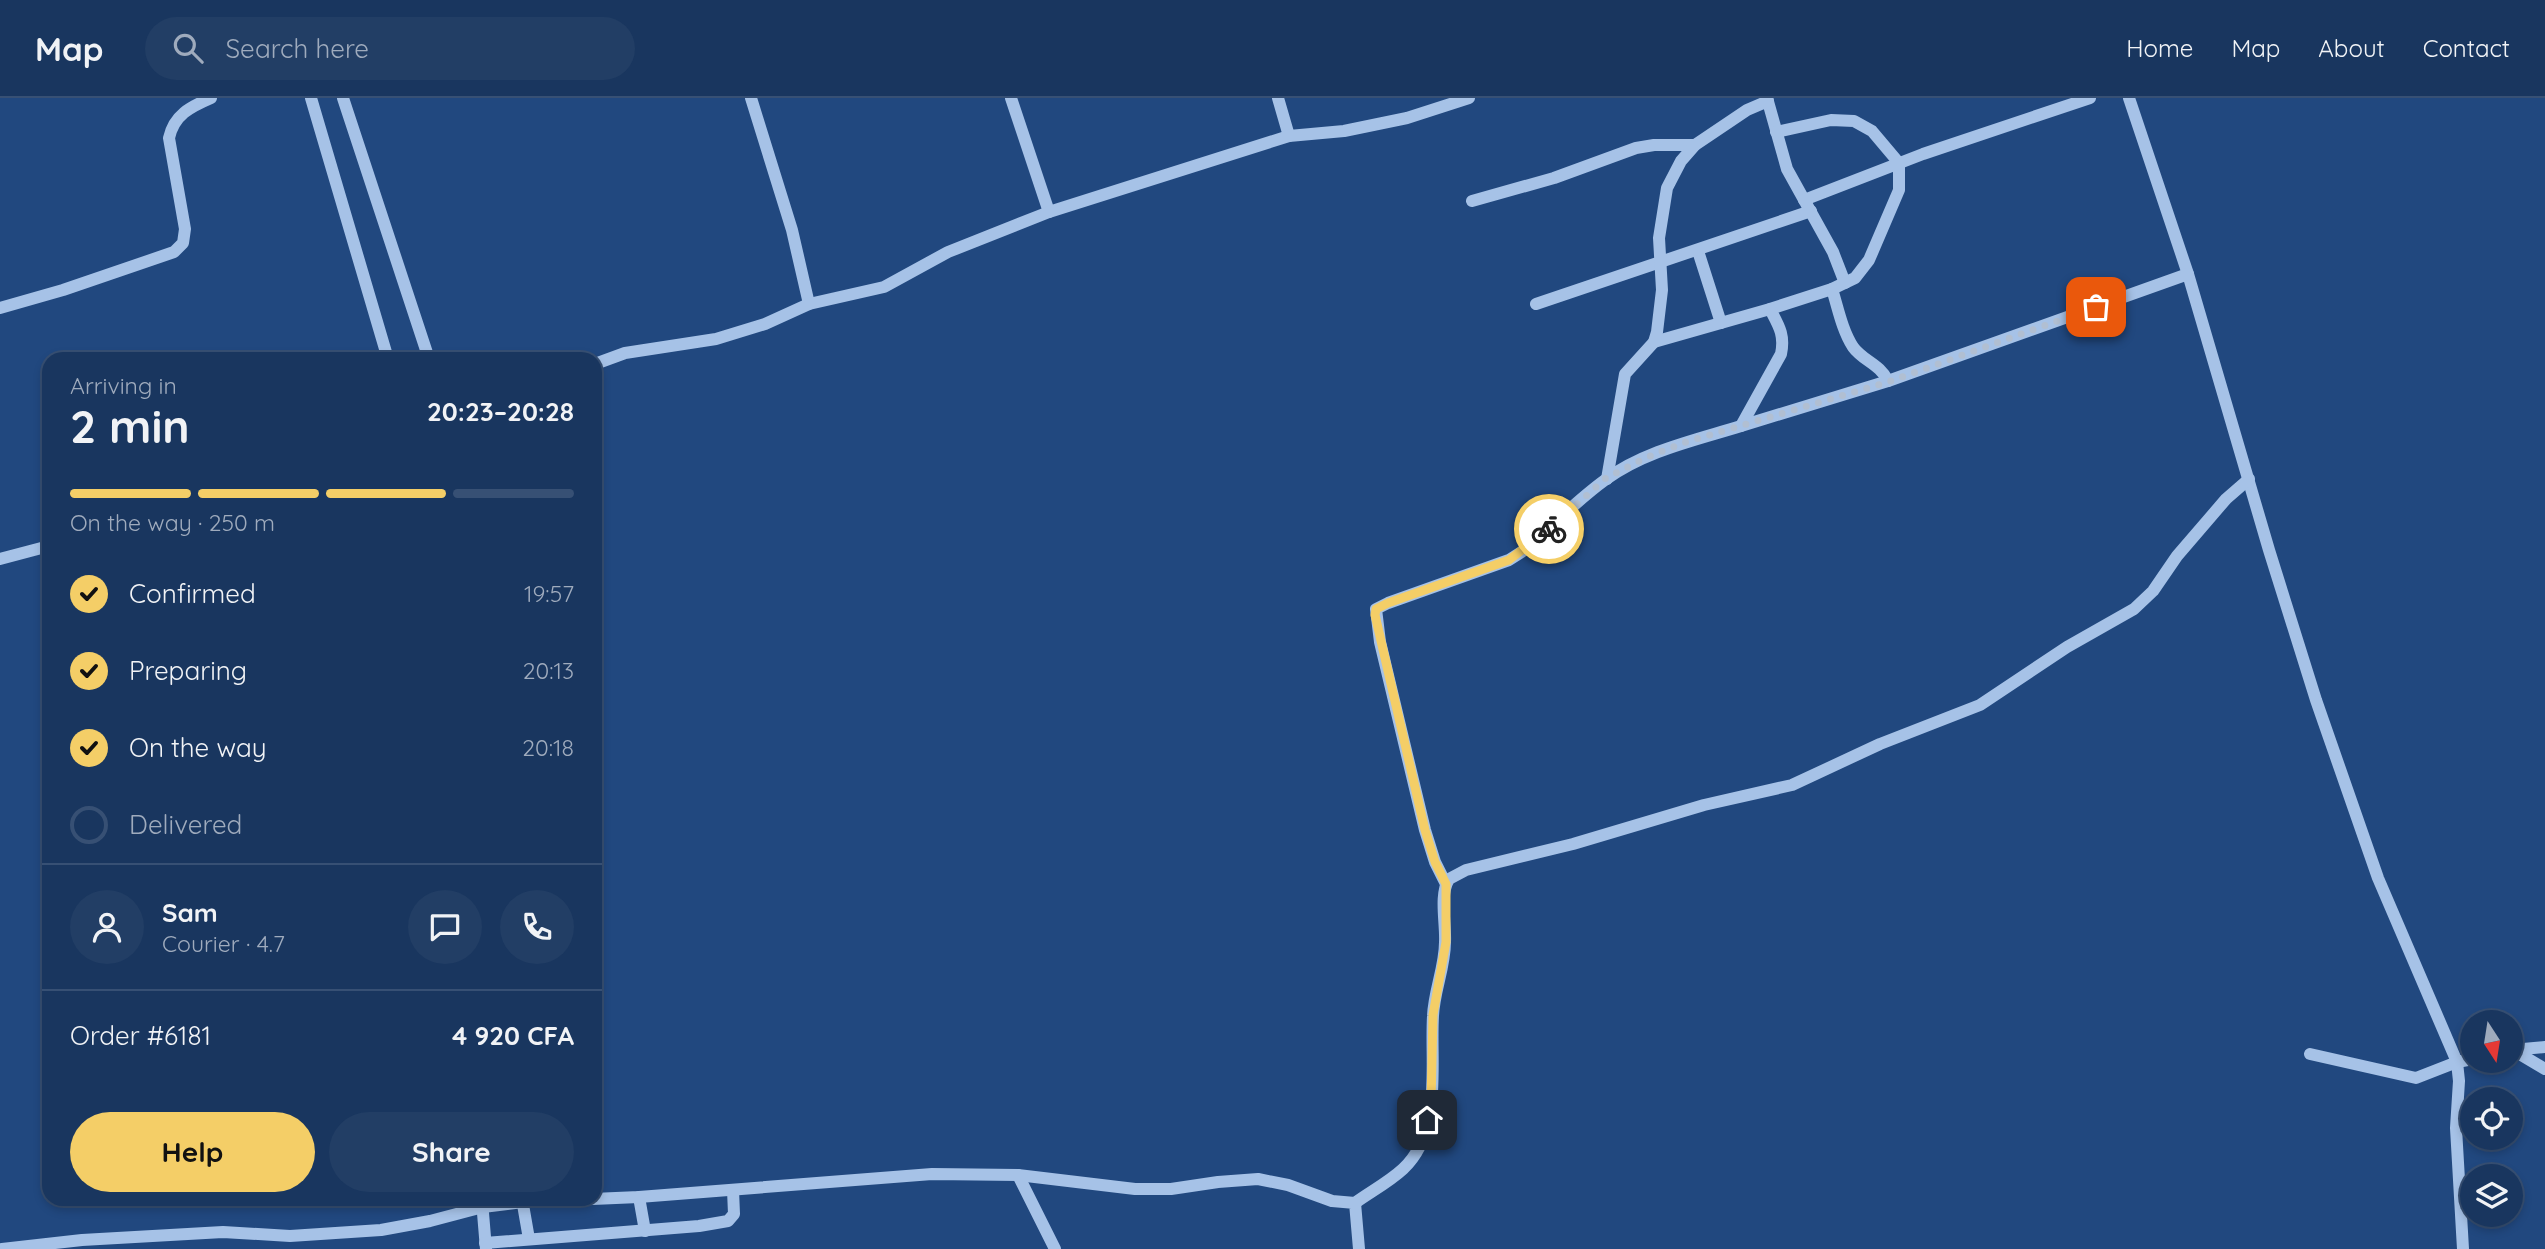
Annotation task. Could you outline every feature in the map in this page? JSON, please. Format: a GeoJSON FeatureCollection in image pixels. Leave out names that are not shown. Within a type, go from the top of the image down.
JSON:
{"type":"FeatureCollection","features":[{"type":"Feature","properties":{"kind":"street"},"geometry":{"type":"LineString","coordinates":[[0,308],[63,290],[174,252],[183,243],[185,229],[169,138],[172,125],[182,113],[211,98]]}},
{"type":"Feature","properties":{"kind":"street"},"geometry":{"type":"LineString","coordinates":[[311,98],[386,352]]}},
{"type":"Feature","properties":{"kind":"street"},"geometry":{"type":"LineString","coordinates":[[343,98],[427,352]]}},
{"type":"Feature","properties":{"kind":"street"},"geometry":{"type":"LineString","coordinates":[[751,98],[792,230],[808,304]]}},
{"type":"Feature","properties":{"kind":"street"},"geometry":{"type":"LineString","coordinates":[[1011,98],[1049,212]]}},
{"type":"Feature","properties":{"kind":"street"},"geometry":{"type":"LineString","coordinates":[[1279,98],[1289,136]]}},
{"type":"Feature","properties":{"kind":"street"},"geometry":{"type":"LineString","coordinates":[[602,362],[625,353],[734,335],[808,304],[884,288],[948,251],[1049,212],[1289,136],[1344,131],[1407,118],[1469,98]]}},
{"type":"Feature","properties":{"kind":"street"},"geometry":{"type":"LineString","coordinates":[[1804,200],[1899,163],[2090,98]]}},
{"type":"Feature","properties":{"kind":"street"},"geometry":{"type":"LineString","coordinates":[[2129,98],[2188,274],[2316,700],[2378,878],[2457,1062],[2459,1081],[2456,1128],[2463,1249]]}},
{"type":"Feature","properties":{"kind":"street"},"geometry":{"type":"LineString","coordinates":[[1654,342],[1662,290],[1659,238],[1667,188],[1681,161],[1695,145],[1747,110],[1768,100],[1787,169],[1833,252],[1845,284]]}},
{"type":"Feature","properties":{"kind":"street"},"geometry":{"type":"LineString","coordinates":[[1606,478],[1625,374],[1654,342],[1770,309],[1845,284],[1855,278],[1865,266],[1887,222],[1899,190],[1899,163],[1872,131],[1854,121],[1831,120],[1776,132]]}},
{"type":"Feature","properties":{"kind":"street"},"geometry":{"type":"LineString","coordinates":[[1472,201],[1554,178],[1636,148],[1695,145]]}},
{"type":"Feature","properties":{"kind":"street"},"geometry":{"type":"LineString","coordinates":[[1536,304],[1811,211]]}},
{"type":"Feature","properties":{"kind":"street"},"geometry":{"type":"LineString","coordinates":[[1698,251],[1721,323]]}},
{"type":"Feature","properties":{"kind":"street"},"geometry":{"type":"LineString","coordinates":[[602,1198],[932,1174],[1018,1175],[1135,1189],[1171,1189],[1258,1179],[1287,1185],[1332,1200],[1355,1203],[1403,1169],[1415,1155],[1424,1137],[1431,1104],[1433,1015],[1446,942],[1446,884],[1435,862],[1425,830],[1380,642],[1376,609],[1509,560],[1523,551],[1606,478],[1645,458],[1686,442],[1888,382],[2188,274]]}},
{"type":"Feature","properties":{"kind":"street"},"geometry":{"type":"LineString","coordinates":[[1832,289],[1852,345],[1860,355],[1883,372],[1888,382]]}},
{"type":"Feature","properties":{"kind":"street"},"geometry":{"type":"LineString","coordinates":[[1741,426],[1781,354],[1784,341],[1782,331],[1770,309]]}},
{"type":"Feature","properties":{"kind":"street"},"geometry":{"type":"LineString","coordinates":[[1446,884],[1455,874],[1466,870],[1561,847],[1704,805],[1792,785],[1880,744],[1980,705],[2067,648],[2134,609],[2152,591],[2177,556],[2226,499],[2249,479]]}},
{"type":"Feature","properties":{"kind":"street"},"geometry":{"type":"LineString","coordinates":[[0,559],[42,547]]}},
{"type":"Feature","properties":{"kind":"street"},"geometry":{"type":"LineString","coordinates":[[2524,1049],[2545,1047]]}},
{"type":"Feature","properties":{"kind":"street"},"geometry":{"type":"LineString","coordinates":[[2310,1054],[2416,1078],[2460,1061]]}},
{"type":"Feature","properties":{"kind":"street"},"geometry":{"type":"LineString","coordinates":[[2524,1057],[2545,1069]]}},
{"type":"Feature","properties":{"kind":"street"},"geometry":{"type":"LineString","coordinates":[[1018,1175],[1055,1249]]}},
{"type":"Feature","properties":{"kind":"street"},"geometry":{"type":"LineString","coordinates":[[483,1206],[486,1246],[529,1239],[699,1226],[730,1220],[734,1214],[733,1190]]}},
{"type":"Feature","properties":{"kind":"street"},"geometry":{"type":"LineString","coordinates":[[639,1197],[645,1231]]}},
{"type":"Feature","properties":{"kind":"street"},"geometry":{"type":"LineString","coordinates":[[1355,1203],[1359,1249]]}},
{"type":"Feature","properties":{"kind":"street"},"geometry":{"type":"LineString","coordinates":[[2,1249],[82,1240],[223,1232],[290,1236],[381,1230],[430,1221],[474,1206]]}},
{"type":"Feature","properties":{"kind":"street"},"geometry":{"type":"LineString","coordinates":[[524,1206],[529,1239]]}},
{"type":"Feature","properties":{"kind":"way so far"},"geometry":{"type":"LineString","coordinates":[[1549,529],[1606,478],[1645,458],[1686,442],[1888,382],[2096,307]]}},
{"type":"Feature","properties":{"kind":"route"},"geometry":{"type":"LineString","coordinates":[[1427,1120],[1431,1104],[1433,1015],[1446,942],[1446,884],[1435,862],[1425,830],[1380,642],[1376,609],[1509,560],[1549,529]]}}]}
